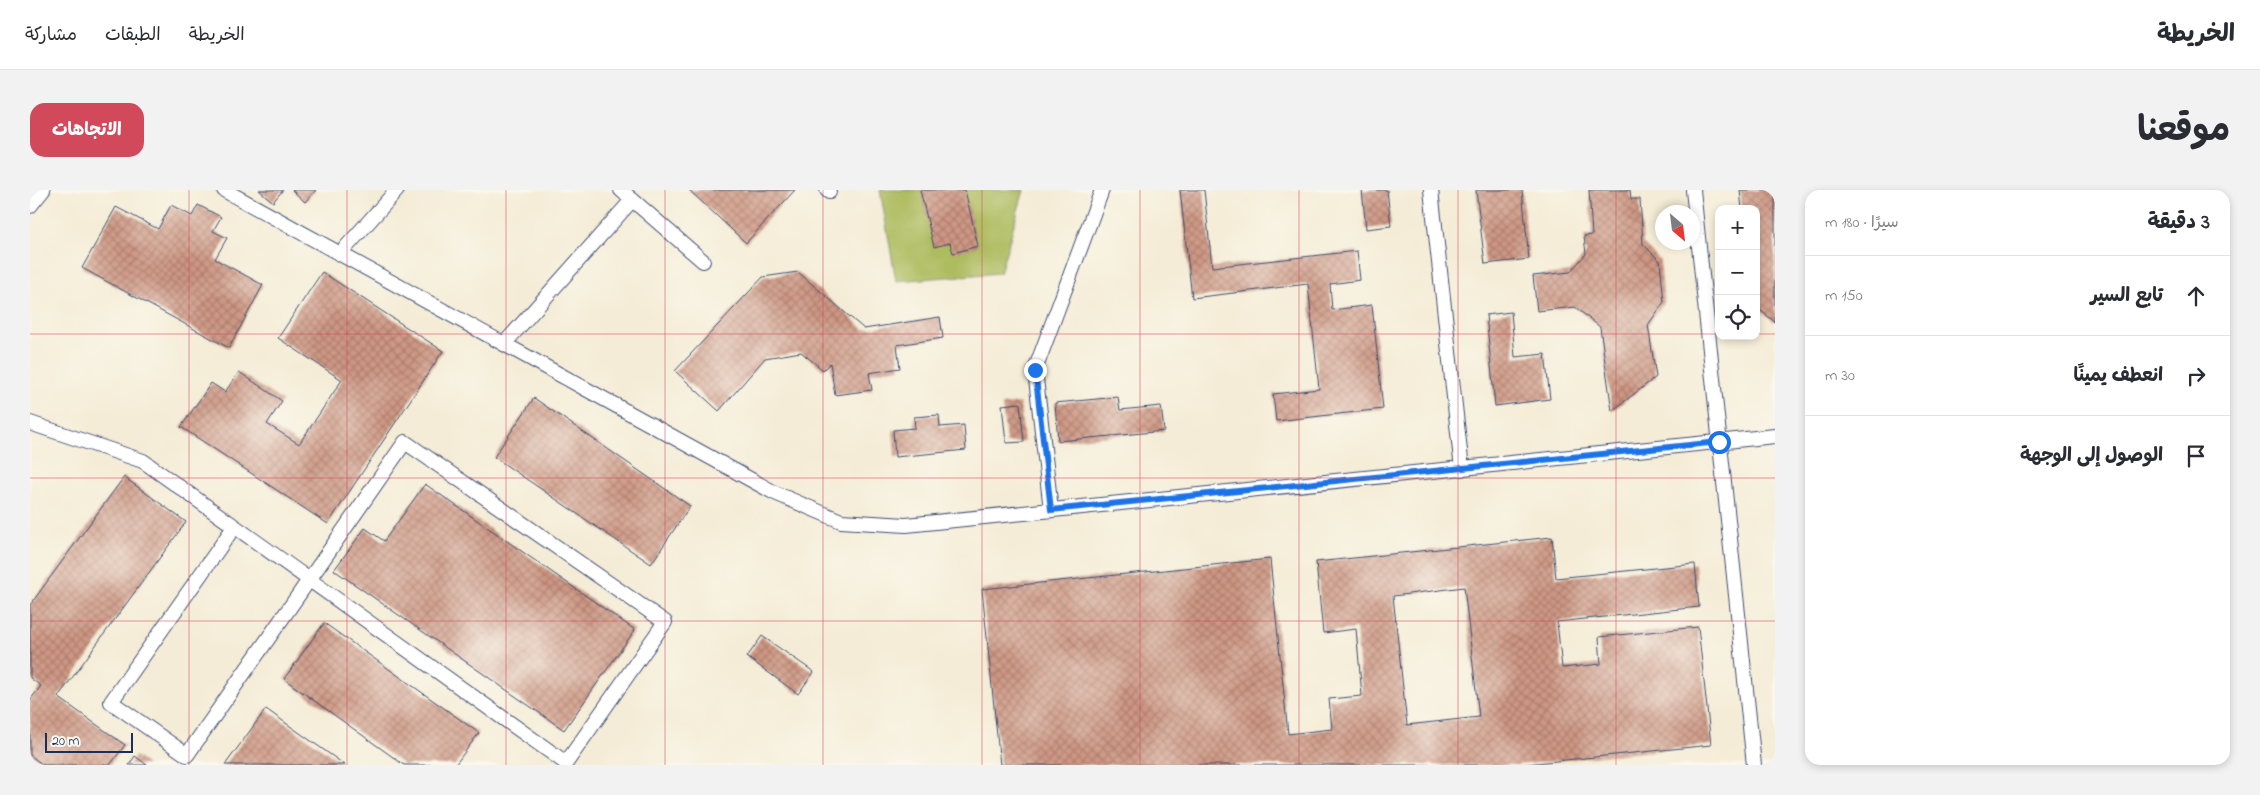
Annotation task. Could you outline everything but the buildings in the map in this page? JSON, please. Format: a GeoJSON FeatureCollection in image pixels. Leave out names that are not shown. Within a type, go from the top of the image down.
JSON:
{"type":"FeatureCollection","features":[{"type":"Feature","properties":{"kind":"lane"},"geometry":{"type":"LineString","coordinates":[[30,206],[43,190]]}},
{"type":"Feature","properties":{"kind":"lane"},"geometry":{"type":"LineString","coordinates":[[224,190],[775,493],[841,521],[906,525],[1462,469],[1770,437],[1775,426]]}},
{"type":"Feature","properties":{"kind":"lane"},"geometry":{"type":"LineString","coordinates":[[340,254],[397,190]]}},
{"type":"Feature","properties":{"kind":"lane"},"geometry":{"type":"LineString","coordinates":[[621,190],[703,261]]}},
{"type":"Feature","properties":{"kind":"lane"},"geometry":{"type":"LineString","coordinates":[[1051,510],[1035,370],[1102,190]]}},
{"type":"Feature","properties":{"kind":"lane"},"geometry":{"type":"LineString","coordinates":[[1431,190],[1462,469]]}},
{"type":"Feature","properties":{"kind":"lane"},"geometry":{"type":"LineString","coordinates":[[1692,190],[1754,765]]}},
{"type":"Feature","properties":{"kind":"lane"},"geometry":{"type":"LineString","coordinates":[[504,344],[632,200]]}},
{"type":"Feature","properties":{"kind":"lane"},"geometry":{"type":"LineString","coordinates":[[30,423],[142,461],[234,527],[309,580],[566,763],[665,622],[405,442],[309,580],[187,755],[111,702],[234,527]]}},
{"type":"Feature","properties":{"kind":"green space"},"geometry":{"type":"Polygon","coordinates":[[[880,190],[1024,190],[1000,273],[896,281],[880,190]]]}},
{"type":"Feature","properties":{"kind":"route"},"geometry":{"type":"LineString","coordinates":[[1035,370],[1051,510],[1719,442]]}}]}
